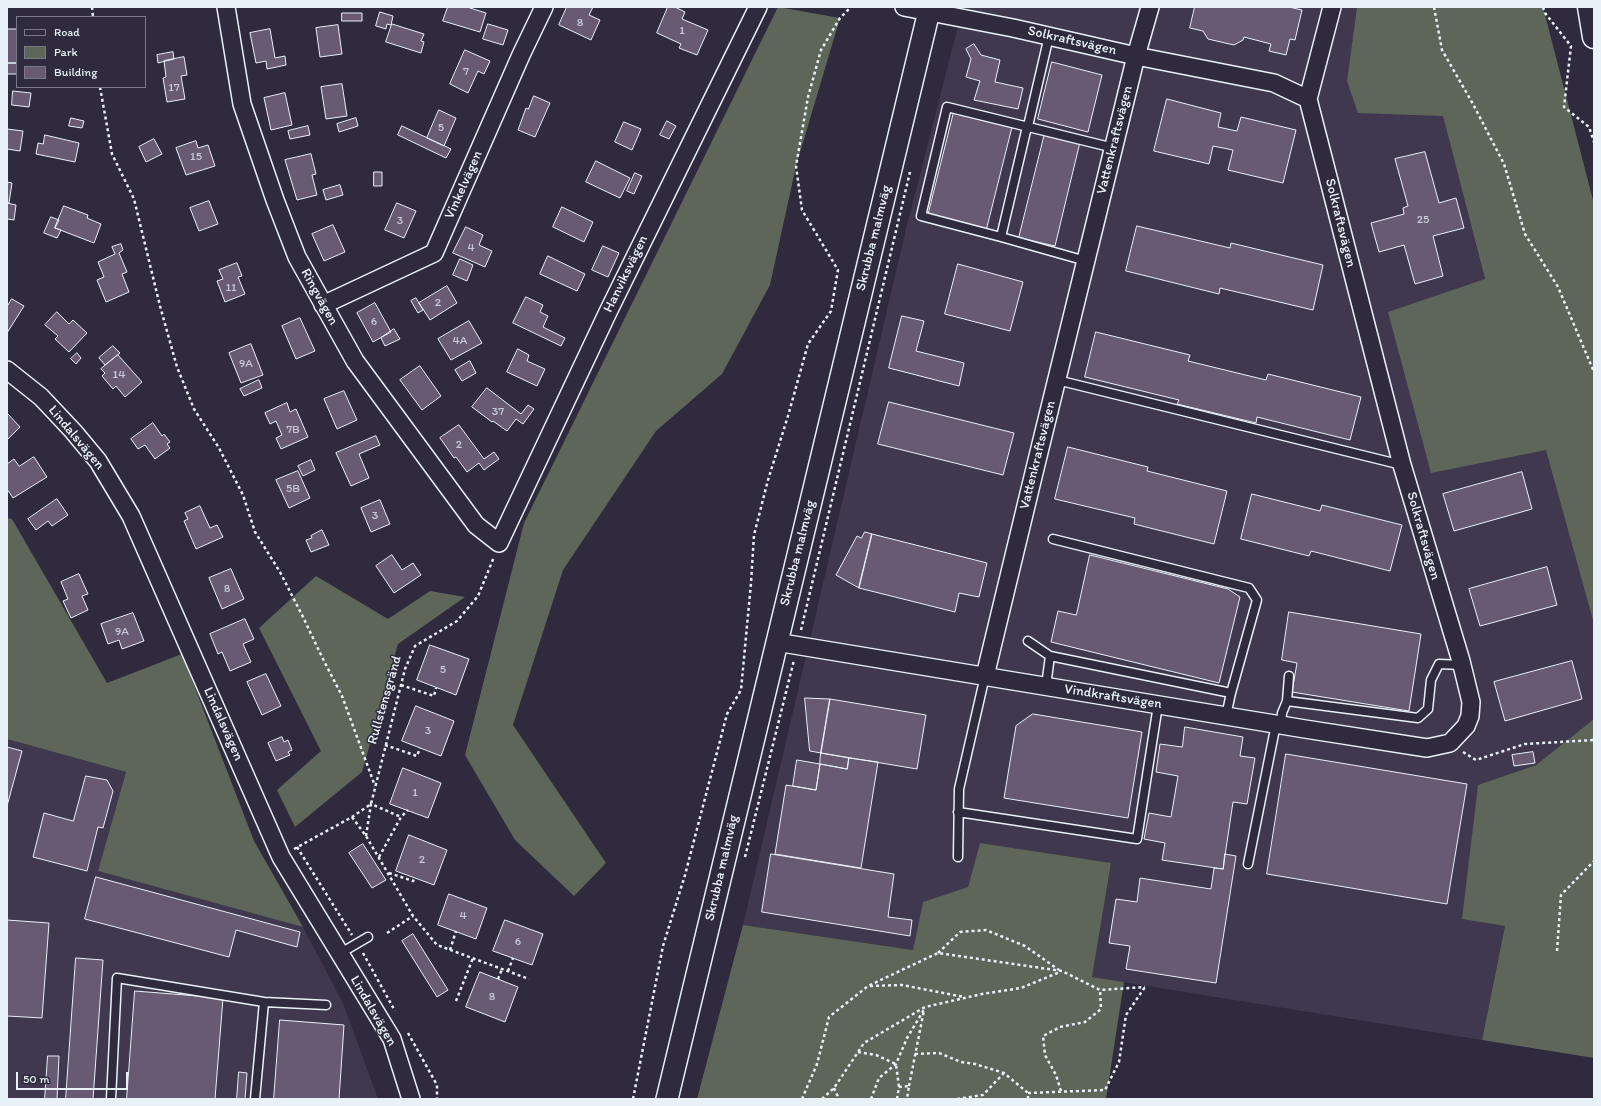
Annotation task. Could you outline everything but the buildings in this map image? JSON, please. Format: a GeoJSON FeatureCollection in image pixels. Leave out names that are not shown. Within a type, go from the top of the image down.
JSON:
{"type":"FeatureCollection","features":[{"type":"Feature","properties":{"kind":"main road"},"geometry":{"type":"LineString","coordinates":[[1589,7],[1594,36]]}},
{"type":"Feature","properties":{"kind":"street","name":"Ringvägen"},"geometry":{"type":"LineString","coordinates":[[226,7],[242,104],[258,153],[297,257],[355,361],[472,520],[499,544]]}},
{"type":"Feature","properties":{"kind":"street","name":"Vinkelvägen"},"geometry":{"type":"LineString","coordinates":[[323,304],[434,253],[521,55],[544,7]]}},
{"type":"Feature","properties":{"kind":"street","name":"Solkraftsvägen"},"geometry":{"type":"LineString","coordinates":[[904,7],[930,10],[1136,56],[1274,83],[1308,99],[1402,465],[1462,665],[1471,702],[1470,716],[1466,726],[1450,743]]}},
{"type":"Feature","properties":{"kind":"street","name":"Vattenkraftsvägen"},"geometry":{"type":"LineString","coordinates":[[985,676],[1026,501],[1136,56],[1150,7]]}},
{"type":"Feature","properties":{"kind":"street"},"geometry":{"type":"LineString","coordinates":[[1308,99],[1332,7]]}},
{"type":"Feature","properties":{"kind":"street","name":"Hanviksvägen"},"geometry":{"type":"LineString","coordinates":[[499,544],[753,8]]}},
{"type":"Feature","properties":{"kind":"street","name":"Skrubba malmväg"},"geometry":{"type":"LineString","coordinates":[[667,1099],[776,642],[930,10]]}},
{"type":"Feature","properties":{"kind":"street","name":"Lindalsvägen"},"geometry":{"type":"LineString","coordinates":[[7,370],[41,397],[73,431],[98,461],[131,516],[281,857],[392,1040],[411,1099]]}},
{"type":"Feature","properties":{"kind":"street","name":"Vindkraftsvägen"},"geometry":{"type":"LineString","coordinates":[[776,642],[1278,725],[1427,748],[1450,743]]}},
{"type":"Feature","properties":{"kind":"lane"},"geometry":{"type":"LineString","coordinates":[[1001,237],[1049,36]]}},
{"type":"Feature","properties":{"kind":"lane"},"geometry":{"type":"LineString","coordinates":[[1086,261],[921,216],[947,107],[1114,148]]}},
{"type":"Feature","properties":{"kind":"lane"},"geometry":{"type":"LineString","coordinates":[[1057,380],[1402,465]]}},
{"type":"Feature","properties":{"kind":"lane"},"geometry":{"type":"LineString","coordinates":[[1053,539],[1249,588],[1257,600],[1226,716]]}},
{"type":"Feature","properties":{"kind":"lane"},"geometry":{"type":"LineString","coordinates":[[1028,641],[1050,656],[1231,693]]}},
{"type":"Feature","properties":{"kind":"lane"},"geometry":{"type":"LineString","coordinates":[[1046,686],[1050,656]]}},
{"type":"Feature","properties":{"kind":"lane"},"geometry":{"type":"LineString","coordinates":[[1287,701],[1418,718],[1428,710],[1431,680],[1439,664],[1462,665]]}},
{"type":"Feature","properties":{"kind":"lane","name":"Vattenkraftsvägen"},"geometry":{"type":"LineString","coordinates":[[958,857],[959,789],[985,676]]}},
{"type":"Feature","properties":{"kind":"lane"},"geometry":{"type":"LineString","coordinates":[[1248,864],[1278,725],[1287,701],[1289,676]]}},
{"type":"Feature","properties":{"kind":"lane"},"geometry":{"type":"LineString","coordinates":[[958,812],[1137,839],[1158,705]]}},
{"type":"Feature","properties":{"kind":"lane"},"geometry":{"type":"LineString","coordinates":[[339,954],[368,937]]}},
{"type":"Feature","properties":{"kind":"lane"},"geometry":{"type":"LineString","coordinates":[[111,1099],[117,978],[264,1002],[326,1005]]}},
{"type":"Feature","properties":{"kind":"lane"},"geometry":{"type":"LineString","coordinates":[[255,1099],[264,1002]]}},
{"type":"Feature","properties":{"kind":"path"},"geometry":{"type":"LineString","coordinates":[[634,1099],[663,946],[685,875],[727,714],[741,690],[754,535],[768,480],[808,344],[831,311],[838,270],[802,210],[796,166],[808,97],[822,50],[840,18],[851,7]]}},
{"type":"Feature","properties":{"kind":"path"},"geometry":{"type":"LineString","coordinates":[[1434,7],[1442,50],[1473,104],[1504,164],[1525,234],[1558,287],[1594,372]]}},
{"type":"Feature","properties":{"kind":"path"},"geometry":{"type":"LineString","coordinates":[[1543,7],[1545,13],[1571,46],[1564,107],[1589,127],[1594,142]]}},
{"type":"Feature","properties":{"kind":"path"},"geometry":{"type":"LineString","coordinates":[[100,88],[112,154],[134,200],[177,367],[194,409],[219,448],[243,495],[255,532],[280,572],[342,696],[375,786]]}},
{"type":"Feature","properties":{"kind":"path"},"geometry":{"type":"LineString","coordinates":[[744,860],[911,168]]}},
{"type":"Feature","properties":{"kind":"path","name":"Rullstensgränd"},"geometry":{"type":"LineString","coordinates":[[366,836],[370,804],[405,669],[415,646],[457,621],[478,596],[499,544]]}},
{"type":"Feature","properties":{"kind":"path"},"geometry":{"type":"LineString","coordinates":[[401,684],[434,696],[436,688]]}},
{"type":"Feature","properties":{"kind":"path"},"geometry":{"type":"LineString","coordinates":[[1450,743],[1476,760],[1525,744],[1594,740]]}},
{"type":"Feature","properties":{"kind":"path"},"geometry":{"type":"LineString","coordinates":[[386,745],[417,756],[420,748]]}},
{"type":"Feature","properties":{"kind":"path"},"geometry":{"type":"LineString","coordinates":[[281,857],[352,817],[370,804],[401,817]]}},
{"type":"Feature","properties":{"kind":"path"},"geometry":{"type":"LineString","coordinates":[[379,857],[401,817],[408,810]]}},
{"type":"Feature","properties":{"kind":"path"},"geometry":{"type":"LineString","coordinates":[[352,817],[379,857],[413,916],[437,945],[529,979]]}},
{"type":"Feature","properties":{"kind":"path"},"geometry":{"type":"LineString","coordinates":[[297,847],[357,943],[399,1018]]}},
{"type":"Feature","properties":{"kind":"path"},"geometry":{"type":"LineString","coordinates":[[1556,951],[1561,895],[1594,861]]}},
{"type":"Feature","properties":{"kind":"path"},"geometry":{"type":"LineString","coordinates":[[388,873],[414,881],[415,878]]}},
{"type":"Feature","properties":{"kind":"path"},"geometry":{"type":"LineString","coordinates":[[386,933],[413,916]]}},
{"type":"Feature","properties":{"kind":"path"},"geometry":{"type":"LineString","coordinates":[[802,1099],[817,1064],[829,1017],[868,986],[938,953],[960,932],[986,930],[1025,946],[1062,971],[1100,990],[1145,986],[1126,1015],[1119,1062],[1105,1090],[1028,1093],[1004,1073],[975,1064],[961,1062],[939,1053],[915,1054]]}},
{"type":"Feature","properties":{"kind":"path"},"geometry":{"type":"LineString","coordinates":[[450,950],[456,931]]}},
{"type":"Feature","properties":{"kind":"path"},"geometry":{"type":"LineString","coordinates":[[938,953],[1062,971]]}},
{"type":"Feature","properties":{"kind":"path"},"geometry":{"type":"LineString","coordinates":[[456,1001],[473,958]]}},
{"type":"Feature","properties":{"kind":"path"},"geometry":{"type":"LineString","coordinates":[[508,971],[513,958]]}},
{"type":"Feature","properties":{"kind":"path"},"geometry":{"type":"LineString","coordinates":[[498,979],[502,969]]}},
{"type":"Feature","properties":{"kind":"path"},"geometry":{"type":"LineString","coordinates":[[822,1099],[834,1088],[864,1044],[925,1007],[967,997],[1022,988],[1062,971]]}},
{"type":"Feature","properties":{"kind":"path"},"geometry":{"type":"LineString","coordinates":[[868,986],[902,985],[967,997]]}},
{"type":"Feature","properties":{"kind":"path"},"geometry":{"type":"LineString","coordinates":[[1061,1091],[1056,1075],[1045,1055],[1043,1036],[1060,1027],[1085,1022],[1101,1009],[1100,990]]}},
{"type":"Feature","properties":{"kind":"path"},"geometry":{"type":"LineString","coordinates":[[906,1099],[925,1007]]}},
{"type":"Feature","properties":{"kind":"path"},"geometry":{"type":"LineString","coordinates":[[871,1099],[879,1078],[896,1064],[907,1038],[925,1007]]}},
{"type":"Feature","properties":{"kind":"path"},"geometry":{"type":"LineString","coordinates":[[407,1031],[437,1085],[437,1099]]}},
{"type":"Feature","properties":{"kind":"path"},"geometry":{"type":"LineString","coordinates":[[858,1052],[876,1054],[896,1064]]}},
{"type":"Feature","properties":{"kind":"path"},"geometry":{"type":"LineString","coordinates":[[896,1064],[899,1087],[897,1099]]}},
{"type":"Feature","properties":{"kind":"path"},"geometry":{"type":"LineString","coordinates":[[957,1099],[983,1094],[1004,1073]]}},
{"type":"Feature","properties":{"kind":"path"},"geometry":{"type":"LineString","coordinates":[[899,1087],[909,1086]]}},
{"type":"Feature","properties":{"kind":"path"},"geometry":{"type":"LineString","coordinates":[[834,1088],[839,1099]]}},
{"type":"Feature","properties":{"kind":"path"},"geometry":{"type":"LineString","coordinates":[[1028,1093],[1028,1099]]}},
{"type":"Feature","properties":{"kind":"shaded area"},"geometry":{"type":"Polygon","coordinates":[[[963,7],[1357,7],[1347,81],[1443,116],[1485,280],[1431,473],[1547,449],[1594,624],[1594,719],[1536,765],[1478,785],[1463,919],[1505,926],[1482,1040],[1092,977],[1111,864],[980,843],[968,887],[923,902],[913,950],[743,925],[906,229],[963,7]]]}},
{"type":"Feature","properties":{"kind":"shaded area"},"geometry":{"type":"Polygon","coordinates":[[[7,739],[126,772],[98,871],[303,927],[343,1003],[378,1099],[7,1099],[7,739]]]}},
{"type":"Feature","properties":{"kind":"green space"},"geometry":{"type":"Polygon","coordinates":[[[778,7],[840,18],[796,166],[770,285],[722,374],[656,431],[563,570],[513,725],[606,863],[574,896],[515,840],[465,755],[524,523],[778,7]]]}},
{"type":"Feature","properties":{"kind":"green space"},"geometry":{"type":"Polygon","coordinates":[[[1357,7],[1543,7],[1594,204],[1594,624],[1546,450],[1431,473],[1388,312],[1485,279],[1443,116],[1358,113],[1347,81],[1357,7]]]}},
{"type":"Feature","properties":{"kind":"green space"},"geometry":{"type":"Polygon","coordinates":[[[7,518],[12,519],[107,683],[182,654],[254,841],[303,927],[98,871],[126,772],[7,739],[7,518]]]}},
{"type":"Feature","properties":{"kind":"green space"},"geometry":{"type":"Polygon","coordinates":[[[316,576],[388,619],[430,591],[465,597],[398,644],[362,772],[295,827],[277,790],[321,751],[259,628],[316,576]]]}},
{"type":"Feature","properties":{"kind":"green space"},"geometry":{"type":"Polygon","coordinates":[[[1594,719],[1594,1058],[1482,1040],[1505,926],[1462,919],[1478,785],[1536,765],[1594,719]]]}},
{"type":"Feature","properties":{"kind":"green space"},"geometry":{"type":"Polygon","coordinates":[[[980,843],[1111,863],[1092,977],[1124,982],[1106,1099],[697,1099],[743,925],[913,950],[923,902],[968,887],[980,843]]]}}]}
